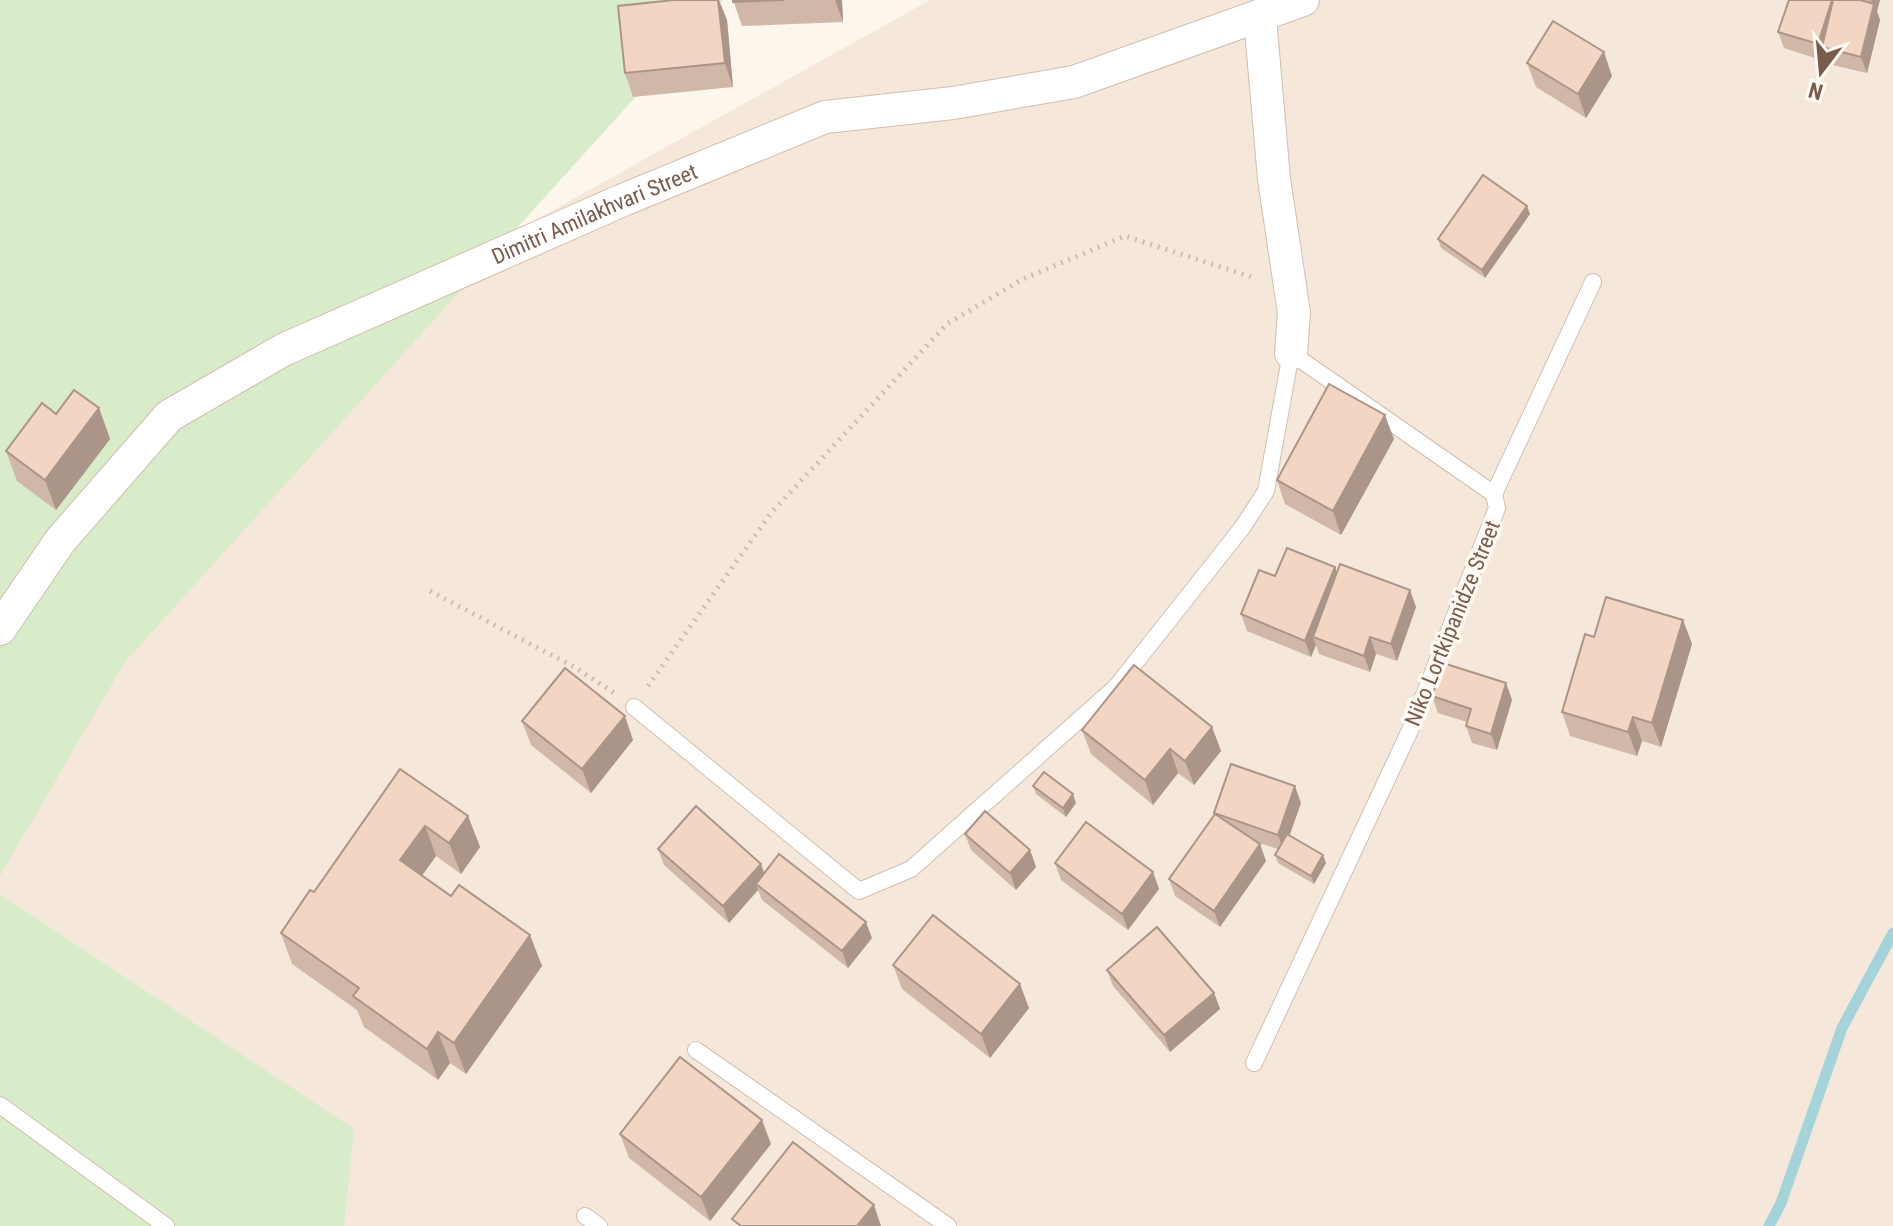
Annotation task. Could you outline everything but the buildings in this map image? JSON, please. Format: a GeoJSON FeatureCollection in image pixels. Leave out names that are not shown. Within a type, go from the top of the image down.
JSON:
{"type":"FeatureCollection","features":[{"type":"Feature","properties":{"kind":"street","name":"Dimitri Amilakhvari Street"},"geometry":{"type":"LineString","coordinates":[[0,629],[60,541],[169,416],[283,350],[623,200],[825,117],[953,103],[1074,82],[1260,18],[1303,0]]}},
{"type":"Feature","properties":{"kind":"street"},"geometry":{"type":"LineString","coordinates":[[1260,18],[1274,179],[1294,313],[1291,353]]}},
{"type":"Feature","properties":{"kind":"lane"},"geometry":{"type":"LineString","coordinates":[[1494,494],[1593,282]]}},
{"type":"Feature","properties":{"kind":"lane"},"geometry":{"type":"LineString","coordinates":[[634,707],[859,891],[911,869],[1116,687],[1242,528],[1266,491],[1291,353]]}},
{"type":"Feature","properties":{"kind":"lane","name":"Niko Lortkipanidze Street"},"geometry":{"type":"LineString","coordinates":[[1254,1063],[1412,726],[1493,527],[1497,508],[1494,494],[1291,353]]}},
{"type":"Feature","properties":{"kind":"lane"},"geometry":{"type":"LineString","coordinates":[[696,1050],[948,1226]]}},
{"type":"Feature","properties":{"kind":"lane"},"geometry":{"type":"LineString","coordinates":[[0,1105],[166,1226]]}},
{"type":"Feature","properties":{"kind":"path"},"geometry":{"type":"LineString","coordinates":[[430,591],[576,668],[634,707],[771,513],[947,324],[1023,279],[1125,236],[1291,290]]}},
{"type":"Feature","properties":{"kind":"shaded area"},"geometry":{"type":"Polygon","coordinates":[[[930,0],[1893,0],[1893,1226],[0,1226],[0,653],[168,425],[930,0]]]}},
{"type":"Feature","properties":{"kind":"green space"},"geometry":{"type":"Polygon","coordinates":[[[0,0],[723,0],[125,662],[0,876],[0,0]]]}},
{"type":"Feature","properties":{"kind":"green space"},"geometry":{"type":"Polygon","coordinates":[[[0,894],[354,1129],[344,1226],[0,1226],[0,894]]]}},
{"type":"Feature","properties":{"kind":"waterway"},"geometry":{"type":"LineString","coordinates":[[1769,1226],[1781,1203],[1842,1028],[1893,933]]}}]}
